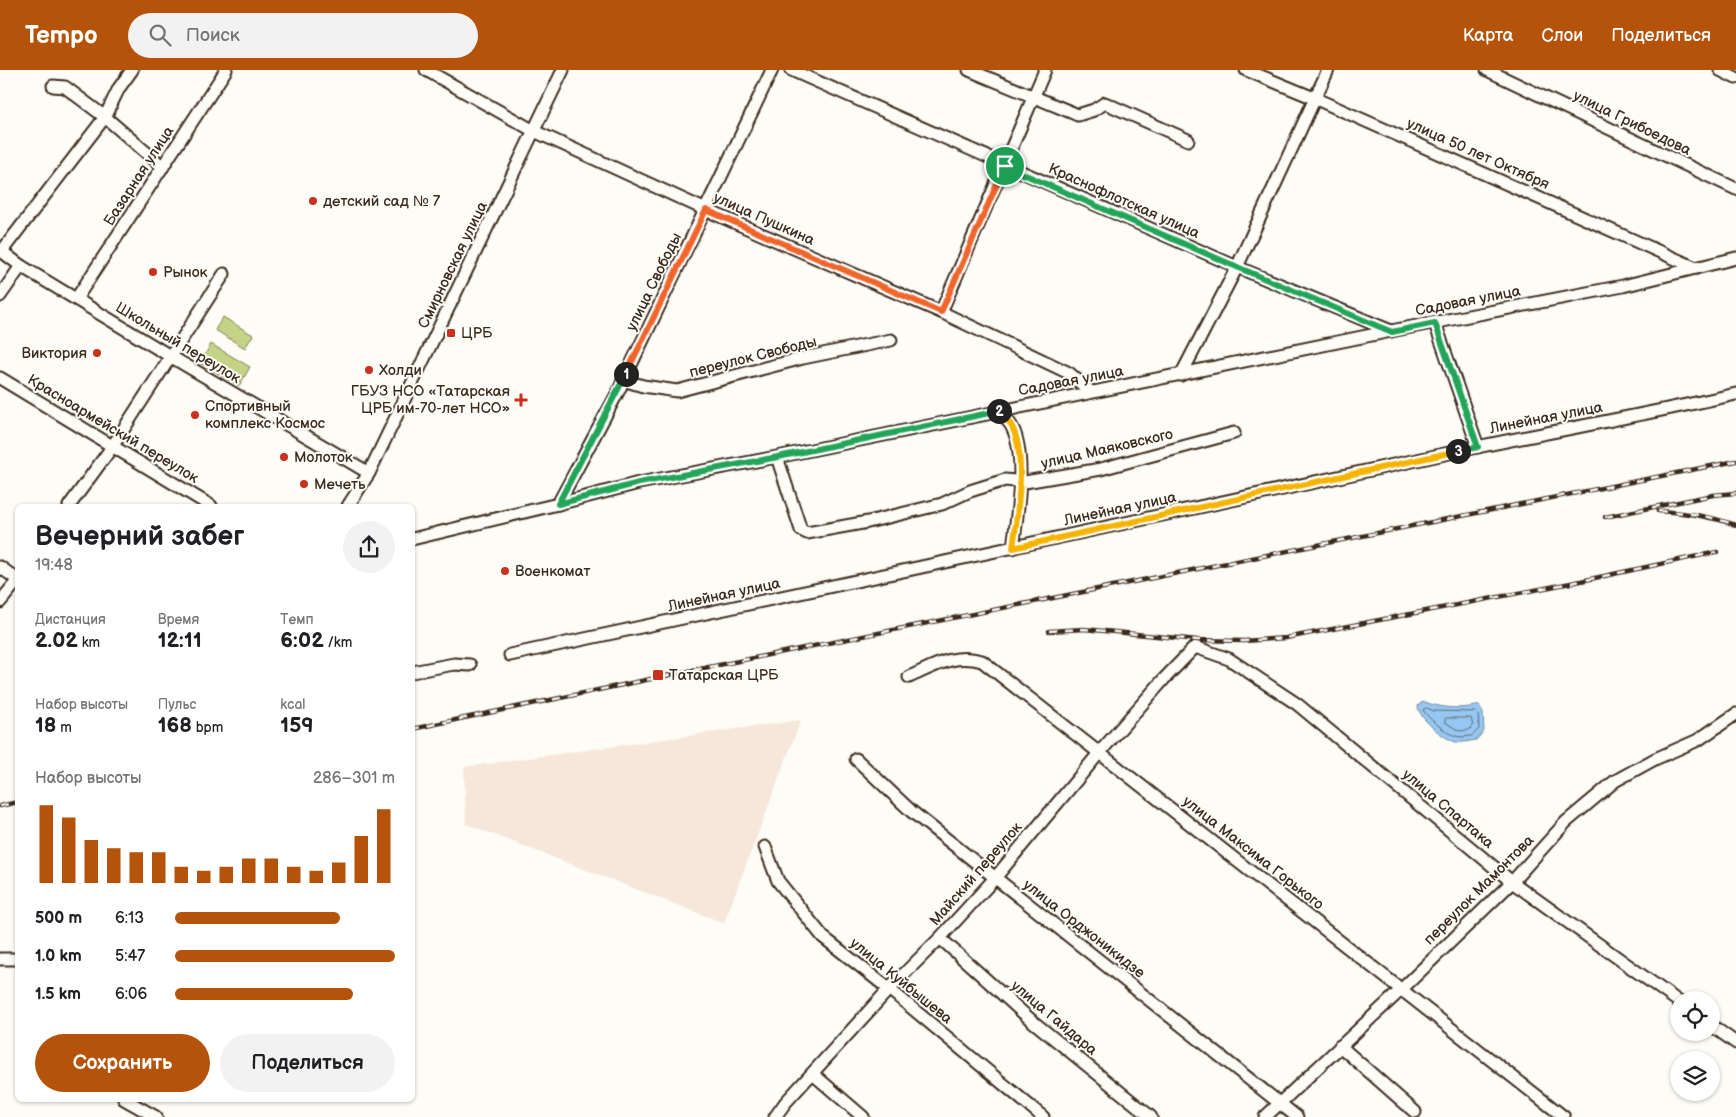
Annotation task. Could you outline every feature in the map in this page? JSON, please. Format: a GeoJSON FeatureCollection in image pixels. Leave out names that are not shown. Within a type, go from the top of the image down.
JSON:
{"type":"FeatureCollection","features":[{"type":"Feature","properties":{"kind":"street"},"geometry":{"type":"LineString","coordinates":[[1,250],[105,118],[119,88],[132,70]]}},
{"type":"Feature","properties":{"kind":"street","name":"Базарная улица"},"geometry":{"type":"LineString","coordinates":[[76,299],[226,70]]}},
{"type":"Feature","properties":{"kind":"street","name":"улица Пушкина"},"geometry":{"type":"LineString","coordinates":[[426,70],[534,131],[706,210],[941,312],[1069,373],[1091,392]]}},
{"type":"Feature","properties":{"kind":"street","name":"улица Свободы"},"geometry":{"type":"LineString","coordinates":[[558,504],[623,380],[772,70]]}},
{"type":"Feature","properties":{"kind":"street","name":"Краснофлотская улица"},"geometry":{"type":"LineString","coordinates":[[791,70],[1005,166],[1392,332]]}},
{"type":"Feature","properties":{"kind":"street"},"geometry":{"type":"LineString","coordinates":[[969,70],[1078,115],[1106,104],[1188,140]]}},
{"type":"Feature","properties":{"kind":"street"},"geometry":{"type":"LineString","coordinates":[[941,312],[1045,70]]}},
{"type":"Feature","properties":{"kind":"street","name":"улица 50 лет Октября"},"geometry":{"type":"LineString","coordinates":[[1246,70],[1314,98],[1696,268]]}},
{"type":"Feature","properties":{"kind":"street"},"geometry":{"type":"LineString","coordinates":[[1181,375],[1237,267],[1328,70]]}},
{"type":"Feature","properties":{"kind":"street","name":"улица Грибоедова"},"geometry":{"type":"LineString","coordinates":[[1487,70],[1736,189]]}},
{"type":"Feature","properties":{"kind":"street"},"geometry":{"type":"LineString","coordinates":[[1720,70],[1736,78]]}},
{"type":"Feature","properties":{"kind":"street","name":"Смирновская улица"},"geometry":{"type":"LineString","coordinates":[[349,504],[368,473],[534,131],[558,72]]}},
{"type":"Feature","properties":{"kind":"street"},"geometry":{"type":"LineString","coordinates":[[54,86],[65,87],[163,167]]}},
{"type":"Feature","properties":{"kind":"street","name":"Школьный переулок"},"geometry":{"type":"LineString","coordinates":[[1,250],[21,266],[368,473]]}},
{"type":"Feature","properties":{"kind":"street","name":"Садовая улица"},"geometry":{"type":"LineString","coordinates":[[415,538],[639,483],[778,457],[1091,392],[1623,286],[1736,258]]}},
{"type":"Feature","properties":{"kind":"street"},"geometry":{"type":"LineString","coordinates":[[0,296],[21,266]]}},
{"type":"Feature","properties":{"kind":"street"},"geometry":{"type":"LineString","coordinates":[[71,504],[112,447],[224,274]]}},
{"type":"Feature","properties":{"kind":"street"},"geometry":{"type":"LineString","coordinates":[[1435,323],[1478,447]]}},
{"type":"Feature","properties":{"kind":"street","name":"переулок Свободы"},"geometry":{"type":"LineString","coordinates":[[623,380],[644,386],[678,391],[803,358],[891,340]]}},
{"type":"Feature","properties":{"kind":"street","name":"Красноармейский переулок"},"geometry":{"type":"LineString","coordinates":[[0,378],[208,504]]}},
{"type":"Feature","properties":{"kind":"street","name":"Линейная улица"},"geometry":{"type":"LineString","coordinates":[[510,655],[1478,447],[1663,411],[1736,394]]}},
{"type":"Feature","properties":{"kind":"street"},"geometry":{"type":"LineString","coordinates":[[999,411],[1012,426],[1017,441],[1019,460],[1013,548]]}},
{"type":"Feature","properties":{"kind":"street","name":"улица Маяковского"},"geometry":{"type":"LineString","coordinates":[[778,457],[801,530],[806,533],[868,522],[942,504],[970,491],[1005,480],[1025,482],[1101,469],[1234,433]]}},
{"type":"Feature","properties":{"kind":"street"},"geometry":{"type":"LineString","coordinates":[[0,567],[15,578]]}},
{"type":"Feature","properties":{"kind":"street"},"geometry":{"type":"LineString","coordinates":[[0,602],[15,583]]}},
{"type":"Feature","properties":{"kind":"street","name":"Майский переулок"},"geometry":{"type":"LineString","coordinates":[[775,1117],[785,1103],[814,1074],[889,989],[996,878],[1100,752],[1195,647]]}},
{"type":"Feature","properties":{"kind":"street","name":"улица Спартака"},"geometry":{"type":"LineString","coordinates":[[1195,647],[1229,659],[1297,704],[1512,882],[1670,996]]}},
{"type":"Feature","properties":{"kind":"street","name":"улица Максима Горького"},"geometry":{"type":"LineString","coordinates":[[909,677],[951,659],[969,658],[982,662],[1402,988],[1564,1117]]}},
{"type":"Feature","properties":{"kind":"street"},"geometry":{"type":"LineString","coordinates":[[415,671],[454,664],[470,665]]}},
{"type":"Feature","properties":{"kind":"street","name":"переулок Мамонтова"},"geometry":{"type":"LineString","coordinates":[[1265,1117],[1512,882],[1566,822],[1615,781],[1655,759],[1698,740],[1736,714]]}},
{"type":"Feature","properties":{"kind":"street","name":"улица Орджоникидзе"},"geometry":{"type":"LineString","coordinates":[[856,759],[911,812],[1297,1117]]}},
{"type":"Feature","properties":{"kind":"street","name":"улица Куйбышева"},"geometry":{"type":"LineString","coordinates":[[765,847],[778,881],[823,937],[889,989],[1043,1117]]}},
{"type":"Feature","properties":{"kind":"street","name":"улица Гайдара"},"geometry":{"type":"LineString","coordinates":[[940,938],[1032,1020],[1151,1117]]}},
{"type":"Feature","properties":{"kind":"street"},"geometry":{"type":"LineString","coordinates":[[0,959],[15,959]]}},
{"type":"Feature","properties":{"kind":"street"},"geometry":{"type":"LineString","coordinates":[[1720,1031],[1736,1043]]}},
{"type":"Feature","properties":{"kind":"street"},"geometry":{"type":"LineString","coordinates":[[1340,1046],[1415,1112]]}},
{"type":"Feature","properties":{"kind":"street"},"geometry":{"type":"LineString","coordinates":[[814,1074],[863,1117]]}},
{"type":"Feature","properties":{"kind":"street"},"geometry":{"type":"LineString","coordinates":[[129,1102],[156,1117]]}},
{"type":"Feature","properties":{"kind":"shaded area"},"geometry":{"type":"Polygon","coordinates":[[[801,720],[724,923],[466,824],[464,767],[801,720]]]}},
{"type":"Feature","properties":{"kind":"green space"},"geometry":{"type":"Polygon","coordinates":[[[223,317],[253,335],[245,348],[215,330],[223,317]]]}},
{"type":"Feature","properties":{"kind":"green space"},"geometry":{"type":"Polygon","coordinates":[[[211,344],[250,367],[239,386],[200,363],[211,344]]]}},
{"type":"Feature","properties":{"kind":"water"},"geometry":{"type":"Polygon","coordinates":[[[1425,702],[1452,708],[1479,705],[1483,712],[1484,731],[1476,740],[1456,742],[1451,740],[1432,727],[1422,716],[1418,706],[1425,702]]]}},
{"type":"Feature","properties":{"kind":"railway"},"geometry":{"type":"LineString","coordinates":[[415,728],[689,671],[1736,461]]}},
{"type":"Feature","properties":{"kind":"railway"},"geometry":{"type":"LineString","coordinates":[[1605,517],[1713,495],[1736,493]]}},
{"type":"Feature","properties":{"kind":"railway"},"geometry":{"type":"LineString","coordinates":[[1658,511],[1697,515],[1736,525]]}},
{"type":"Feature","properties":{"kind":"railway"},"geometry":{"type":"LineString","coordinates":[[1049,631],[1084,629],[1198,640],[1244,641],[1286,638],[1576,582],[1717,552]]}},
{"type":"Feature","properties":{"kind":"railway"},"geometry":{"type":"LineString","coordinates":[[0,806],[15,803]]}},
{"type":"Feature","properties":{"kind":"place","name":"детский сад № 7"},"geometry":{"type":"Point","coordinates":[313,201]}},
{"type":"Feature","properties":{"kind":"place","name":"Рынок"},"geometry":{"type":"Point","coordinates":[153,272]}},
{"type":"Feature","properties":{"kind":"place","name":"ЦРБ"},"geometry":{"type":"Point","coordinates":[451,333]}},
{"type":"Feature","properties":{"kind":"place","name":"Виктория"},"geometry":{"type":"Point","coordinates":[97,353]}},
{"type":"Feature","properties":{"kind":"place","name":"Холди"},"geometry":{"type":"Point","coordinates":[369,370]}},
{"type":"Feature","properties":{"kind":"place","name":"ГБУЗ НСО «Татарская ЦРБ им-70-лет НСО»"},"geometry":{"type":"Point","coordinates":[521,400]}},
{"type":"Feature","properties":{"kind":"place","name":"Спортивный комплекс Космос"},"geometry":{"type":"Point","coordinates":[195,415]}},
{"type":"Feature","properties":{"kind":"place","name":"Молоток"},"geometry":{"type":"Point","coordinates":[284,457]}},
{"type":"Feature","properties":{"kind":"place","name":"Мечеть"},"geometry":{"type":"Point","coordinates":[304,484]}},
{"type":"Feature","properties":{"kind":"place","name":"Военкомат"},"geometry":{"type":"Point","coordinates":[505,571]}},
{"type":"Feature","properties":{"kind":"place","name":"Татарская ЦРБ"},"geometry":{"type":"Point","coordinates":[658,675]}},
{"type":"Feature","properties":{"kind":"route"},"geometry":{"type":"LineString","coordinates":[[1005,166],[1392,332],[1435,323],[1478,447],[1013,548],[1019,460],[1017,441],[1012,426],[999,411],[778,457],[639,483],[558,504],[618,390],[706,210],[941,312],[1005,166]]}}]}
